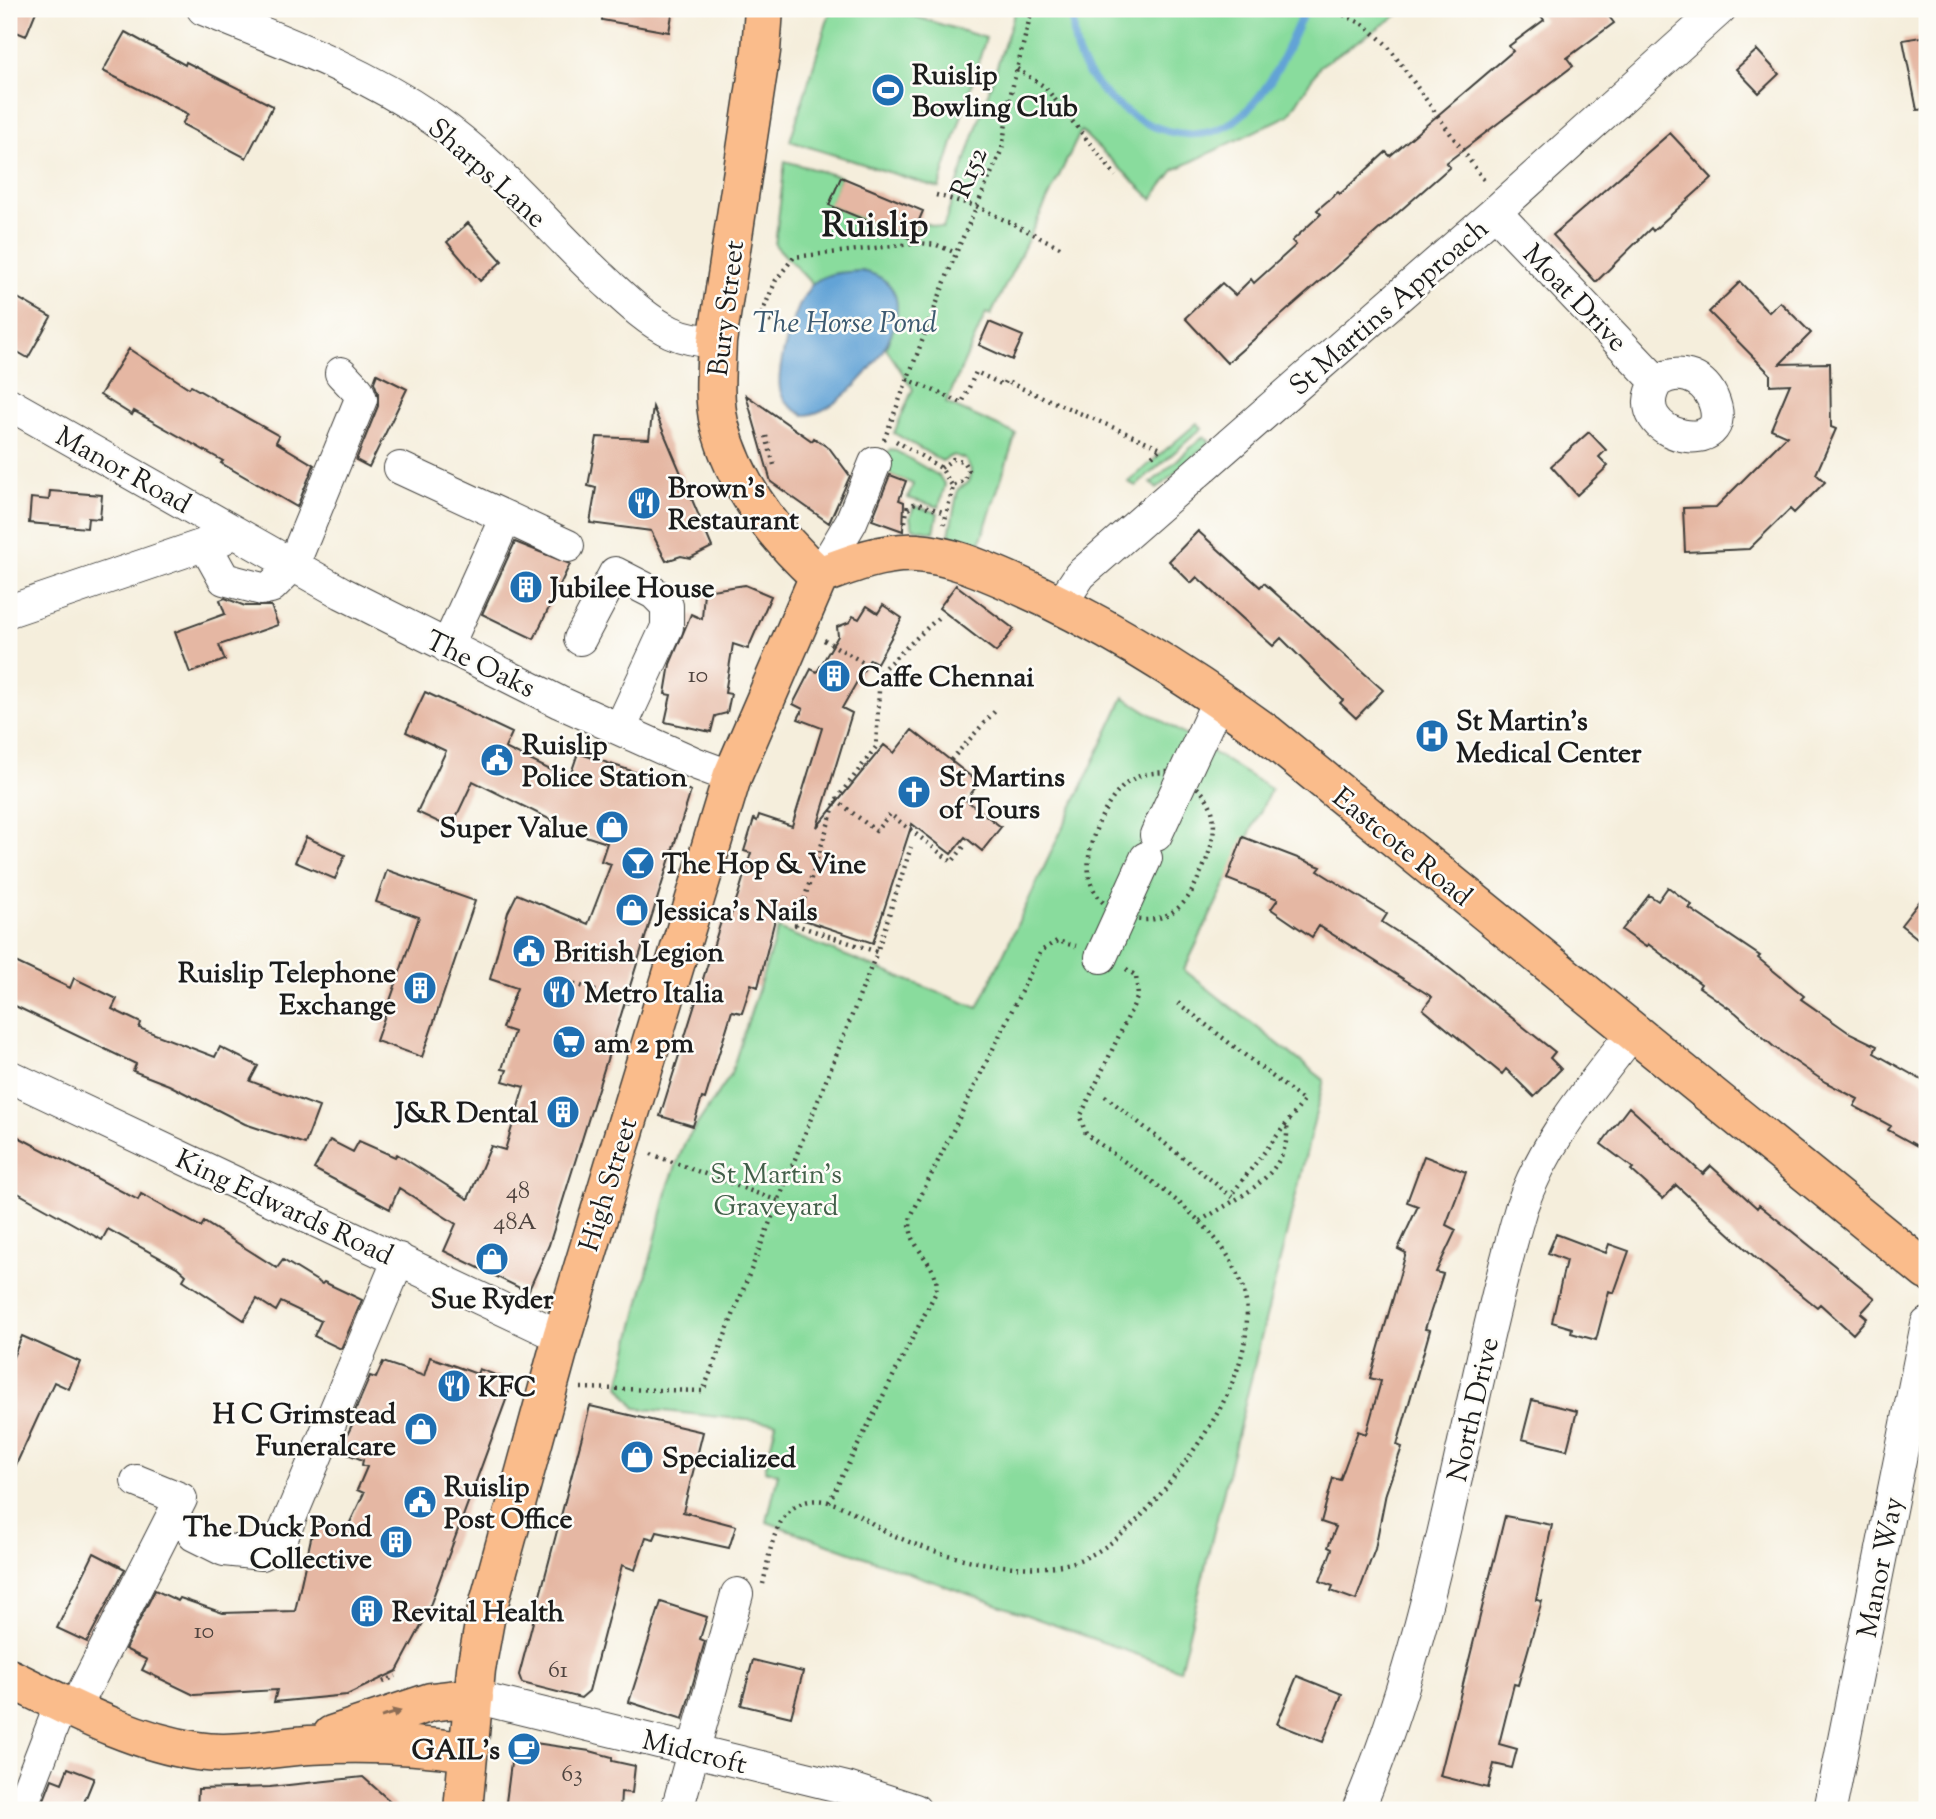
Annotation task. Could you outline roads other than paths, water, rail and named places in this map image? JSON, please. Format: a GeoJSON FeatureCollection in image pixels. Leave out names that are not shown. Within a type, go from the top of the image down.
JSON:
{"type":"FeatureCollection","features":[{"type":"Feature","properties":{"kind":"main road","name":"Bury Street"},"geometry":{"type":"LineString","coordinates":[[764,9],[761,51],[718,342],[715,383],[719,422],[730,454],[768,523],[819,576]]}},
{"type":"Feature","properties":{"kind":"main road","name":"Eastcote Road"},"geometry":{"type":"LineString","coordinates":[[819,576],[866,559],[890,555],[942,556],[984,570],[1118,635],[1219,699],[1266,733],[1927,1270]]}},
{"type":"Feature","properties":{"kind":"main road","name":"High Street"},"geometry":{"type":"LineString","coordinates":[[463,1810],[474,1697],[486,1614],[562,1337],[732,776],[819,576]]}},
{"type":"Feature","properties":{"kind":"main road"},"geometry":{"type":"LineString","coordinates":[[9,1678],[68,1707],[155,1742],[198,1751],[241,1753],[304,1745],[408,1744],[469,1752]]}},
{"type":"Feature","properties":{"kind":"main road"},"geometry":{"type":"LineString","coordinates":[[304,1745],[431,1702],[474,1697]]}},
{"type":"Feature","properties":{"kind":"street","name":"Sharps Lane"},"geometry":{"type":"LineString","coordinates":[[203,9],[311,51],[404,100],[465,144],[555,233],[650,319],[687,338],[718,342]]}},
{"type":"Feature","properties":{"kind":"street","name":"St Martins Approach"},"geometry":{"type":"LineString","coordinates":[[1060,605],[1080,575],[1491,198],[1720,9]]}},
{"type":"Feature","properties":{"kind":"street","name":"Moat Drive"},"geometry":{"type":"LineString","coordinates":[[1491,198],[1657,382]]}},
{"type":"Feature","properties":{"kind":"street"},"geometry":{"type":"LineString","coordinates":[[205,545],[223,579],[231,583],[262,589],[271,587],[293,565],[360,399],[358,391],[341,373]]}},
{"type":"Feature","properties":{"kind":"street","name":"Manor Road"},"geometry":{"type":"LineString","coordinates":[[9,404],[239,533]]}},
{"type":"Feature","properties":{"kind":"street"},"geometry":{"type":"LineString","coordinates":[[819,576],[851,522],[881,449]]}},
{"type":"Feature","properties":{"kind":"street"},"geometry":{"type":"LineString","coordinates":[[400,468],[568,546]]}},
{"type":"Feature","properties":{"kind":"street"},"geometry":{"type":"LineString","coordinates":[[447,647],[506,517]]}},
{"type":"Feature","properties":{"kind":"street"},"geometry":{"type":"LineString","coordinates":[[9,611],[239,533]]}},
{"type":"Feature","properties":{"kind":"street","name":"The Oaks"},"geometry":{"type":"LineString","coordinates":[[239,533],[293,565],[447,647],[696,764],[732,776]]}},
{"type":"Feature","properties":{"kind":"street"},"geometry":{"type":"LineString","coordinates":[[580,639],[615,573],[654,593],[667,606],[667,627],[620,729]]}},
{"type":"Feature","properties":{"kind":"street"},"geometry":{"type":"LineString","coordinates":[[1101,957],[1219,699]]}},
{"type":"Feature","properties":{"kind":"street","name":"North Drive"},"geometry":{"type":"LineString","coordinates":[[1359,1810],[1382,1755],[1411,1662],[1521,1208],[1552,1140],[1633,1031]]}},
{"type":"Feature","properties":{"kind":"street","name":"King Edwards Road"},"geometry":{"type":"LineString","coordinates":[[9,1076],[562,1337]]}},
{"type":"Feature","properties":{"kind":"street"},"geometry":{"type":"LineString","coordinates":[[194,1535],[224,1550],[262,1553],[283,1535],[399,1259]]}},
{"type":"Feature","properties":{"kind":"street","name":"Manor Way"},"geometry":{"type":"LineString","coordinates":[[1830,1810],[1927,1324]]}},
{"type":"Feature","properties":{"kind":"street"},"geometry":{"type":"LineString","coordinates":[[20,1810],[68,1707],[181,1499],[137,1481]]}},
{"type":"Feature","properties":{"kind":"street"},"geometry":{"type":"LineString","coordinates":[[677,1810],[737,1594]]}},
{"type":"Feature","properties":{"kind":"street","name":"Midcroft"},"geometry":{"type":"LineString","coordinates":[[474,1697],[847,1787],[899,1807]]}},
{"type":"Feature","properties":{"kind":"water","name":"The Horse Pond"},"geometry":{"type":"Polygon","coordinates":[[[862,271],[887,282],[897,301],[894,324],[883,350],[866,374],[845,395],[823,410],[804,415],[784,400],[779,383],[783,352],[794,318],[815,282],[831,274],[862,271]]]}},
{"type":"Feature","properties":{"kind":"waterway"},"geometry":{"type":"LineString","coordinates":[[1073,9],[1077,51],[1087,71],[1102,91],[1121,108],[1142,121],[1166,130],[1189,134],[1213,131],[1247,111],[1267,86],[1303,14]]}},
{"type":"Feature","properties":{"kind":"place","name":"Ruislip Bowling Club"},"geometry":{"type":"Point","coordinates":[888,90]}},
{"type":"Feature","properties":{"kind":"place","name":"Brown's Restaurant"},"geometry":{"type":"Point","coordinates":[644,503]}},
{"type":"Feature","properties":{"kind":"place","name":"Jubilee House"},"geometry":{"type":"Point","coordinates":[526,587]}},
{"type":"Feature","properties":{"kind":"place","name":"Caffe Chennai"},"geometry":{"type":"Point","coordinates":[834,676]}},
{"type":"Feature","properties":{"kind":"place","name":"St Martin's Medical Center"},"geometry":{"type":"Point","coordinates":[1432,736]}},
{"type":"Feature","properties":{"kind":"place","name":"Ruislip Police Station"},"geometry":{"type":"Point","coordinates":[497,760]}},
{"type":"Feature","properties":{"kind":"place","name":"St Martins of Tours"},"geometry":{"type":"Point","coordinates":[914,792]}},
{"type":"Feature","properties":{"kind":"place","name":"Super Value"},"geometry":{"type":"Point","coordinates":[612,827]}},
{"type":"Feature","properties":{"kind":"place","name":"The Hop & Vine"},"geometry":{"type":"Point","coordinates":[638,863]}},
{"type":"Feature","properties":{"kind":"place","name":"Jessica's Nails"},"geometry":{"type":"Point","coordinates":[632,910]}},
{"type":"Feature","properties":{"kind":"place","name":"British Legion"},"geometry":{"type":"Point","coordinates":[529,951]}},
{"type":"Feature","properties":{"kind":"place","name":"Ruislip Telephone Exchange"},"geometry":{"type":"Point","coordinates":[420,988]}},
{"type":"Feature","properties":{"kind":"place","name":"Metro Italia"},"geometry":{"type":"Point","coordinates":[559,992]}},
{"type":"Feature","properties":{"kind":"place","name":"am 2 pm"},"geometry":{"type":"Point","coordinates":[569,1042]}},
{"type":"Feature","properties":{"kind":"place","name":"J&R Dental"},"geometry":{"type":"Point","coordinates":[563,1112]}},
{"type":"Feature","properties":{"kind":"place","name":"Sue Ryder"},"geometry":{"type":"Point","coordinates":[492,1259]}},
{"type":"Feature","properties":{"kind":"place","name":"KFC"},"geometry":{"type":"Point","coordinates":[454,1386]}},
{"type":"Feature","properties":{"kind":"place","name":"H C Grimstead Funeralcare"},"geometry":{"type":"Point","coordinates":[421,1429]}},
{"type":"Feature","properties":{"kind":"place","name":"Specialized"},"geometry":{"type":"Point","coordinates":[637,1457]}},
{"type":"Feature","properties":{"kind":"place","name":"Ruislip Post Office"},"geometry":{"type":"Point","coordinates":[420,1502]}},
{"type":"Feature","properties":{"kind":"place","name":"The Duck Pond Collective"},"geometry":{"type":"Point","coordinates":[396,1542]}},
{"type":"Feature","properties":{"kind":"place","name":"Revital Health"},"geometry":{"type":"Point","coordinates":[367,1611]}},
{"type":"Feature","properties":{"kind":"place","name":"GAIL's"},"geometry":{"type":"Point","coordinates":[524,1749]}},
{"type":"Feature","properties":{"kind":"district","name":"Ruislip"},"geometry":{"type":"Point","coordinates":[875,224]}},
{"type":"Feature","properties":{"kind":"park label","name":"St Martin's Graveyard"},"geometry":{"type":"Point","coordinates":[776,1189]}}]}
